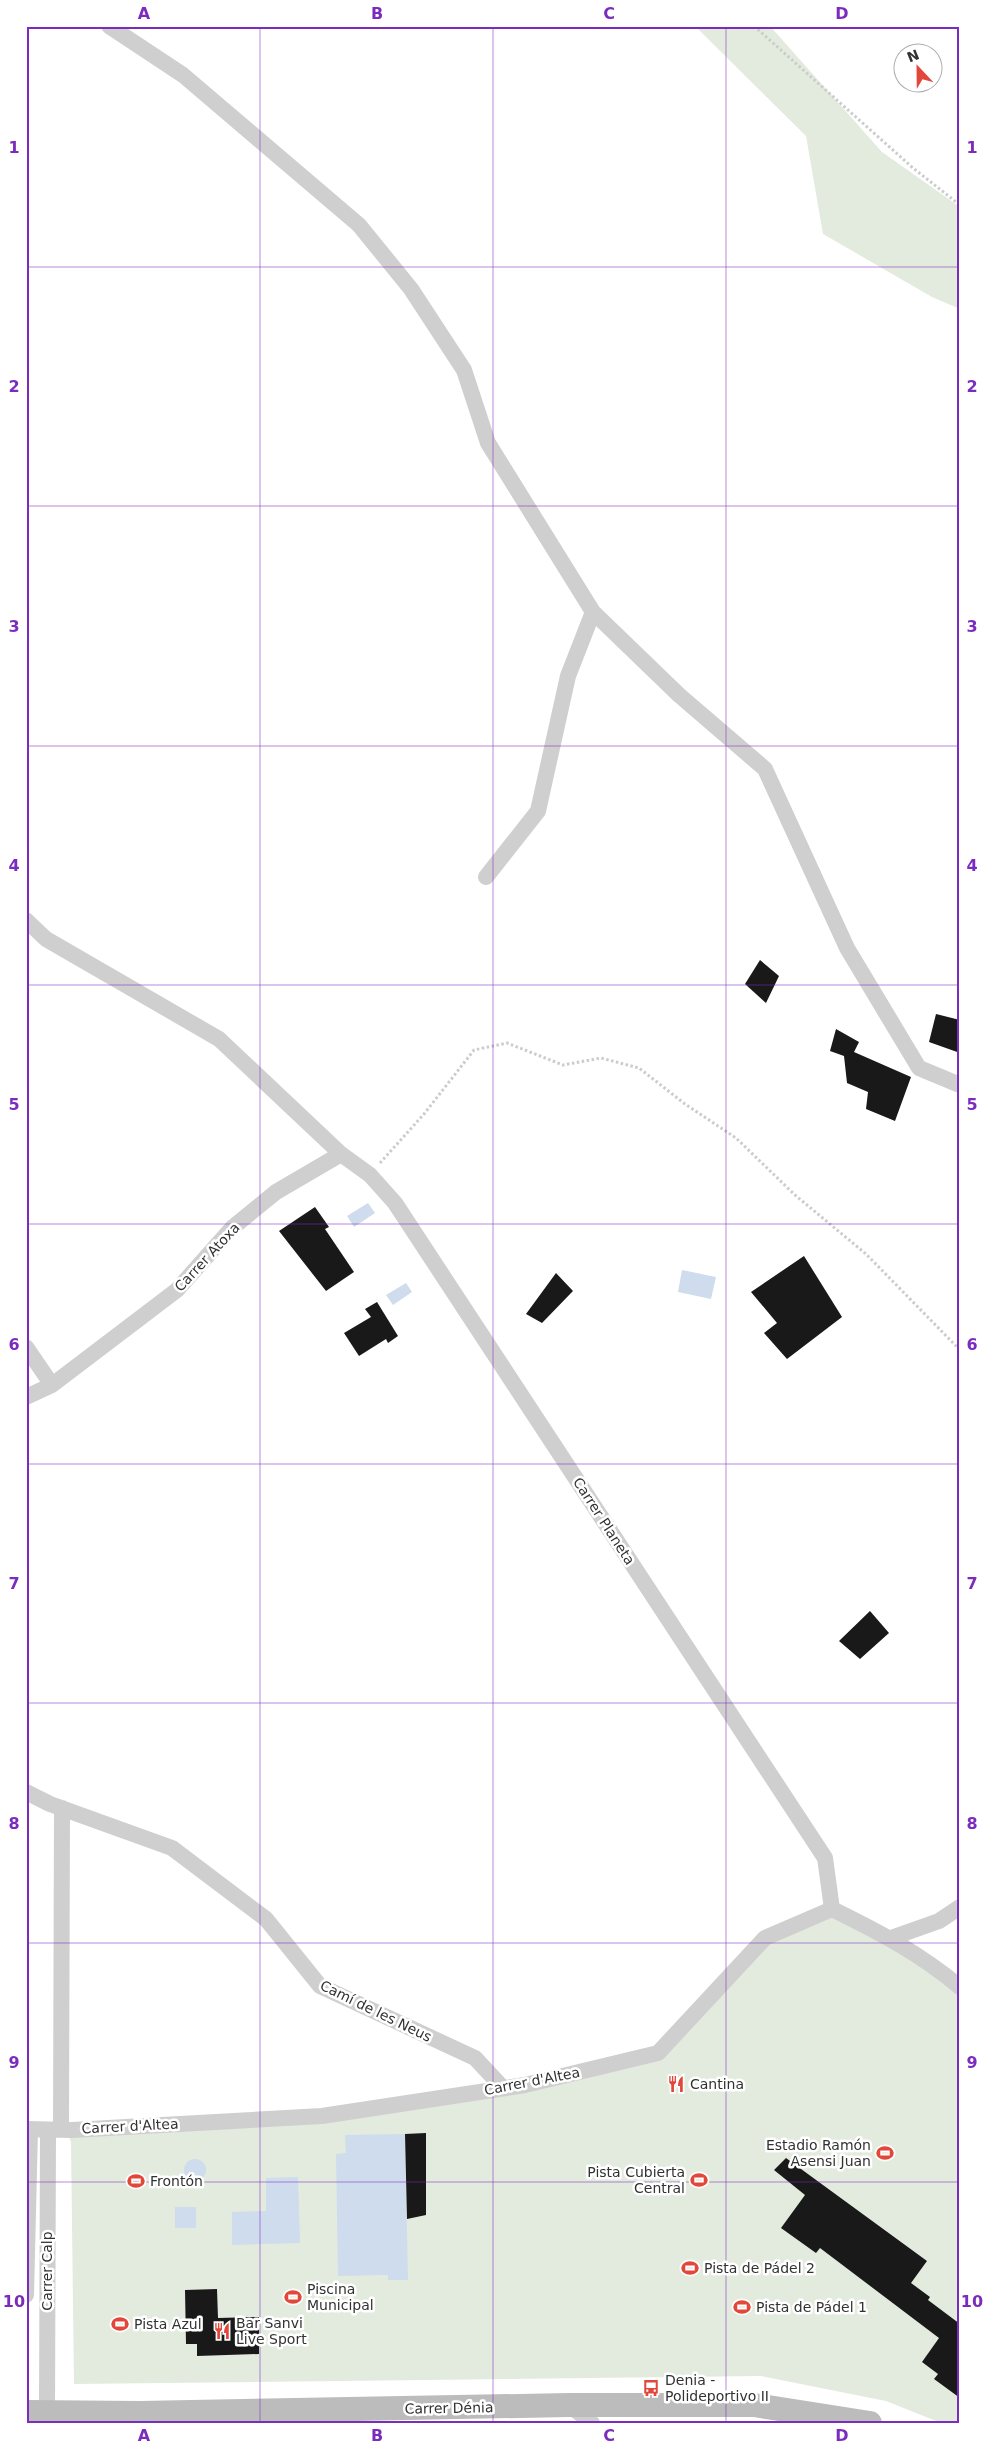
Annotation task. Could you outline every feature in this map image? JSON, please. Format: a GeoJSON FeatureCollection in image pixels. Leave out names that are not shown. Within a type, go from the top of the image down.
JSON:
{"type":"FeatureCollection","features":[{"type":"Feature","properties":{"kind":"street"},"geometry":{"type":"LineString","coordinates":[[109,26],[183,75],[364,232],[411,289],[464,370],[488,443],[593,612],[679,695],[764,770],[847,948],[919,1068],[960,1085]]}},
{"type":"Feature","properties":{"kind":"street"},"geometry":{"type":"LineString","coordinates":[[486,877],[538,811],[568,676],[593,612]]}},
{"type":"Feature","properties":{"kind":"street","name":"Carrer Planeta"},"geometry":{"type":"LineString","coordinates":[[26,920],[46,939],[219,1039],[341,1154],[370,1175],[395,1204],[825,1858],[832,1909]]}},
{"type":"Feature","properties":{"kind":"street","name":"Carrer Atoxa"},"geometry":{"type":"LineString","coordinates":[[26,1397],[52,1385],[177,1290],[232,1228],[276,1192],[341,1154]]}},
{"type":"Feature","properties":{"kind":"street"},"geometry":{"type":"LineString","coordinates":[[26,1347],[52,1385]]}},
{"type":"Feature","properties":{"kind":"street","name":"Camí de les Neus"},"geometry":{"type":"LineString","coordinates":[[26,1792],[62,1808],[172,1848],[266,1919],[320,1986],[475,2058],[503,2088]]}},
{"type":"Feature","properties":{"kind":"street","name":"Carrer Calp"},"geometry":{"type":"LineString","coordinates":[[36,2412],[54,2130],[62,1808]]}},
{"type":"Feature","properties":{"kind":"street"},"geometry":{"type":"LineString","coordinates":[[891,1938],[939,1922],[960,1907]]}},
{"type":"Feature","properties":{"kind":"street"},"geometry":{"type":"LineString","coordinates":[[832,1909],[891,1938],[934,1966],[960,1987]]}},
{"type":"Feature","properties":{"kind":"street","name":"Carrer d'Altea"},"geometry":{"type":"LineString","coordinates":[[28,2129],[54,2130],[322,2116],[525,2085],[658,2053],[766,1938],[832,1909]]}},
{"type":"Feature","properties":{"kind":"street","name":"Carrer Calp"},"geometry":{"type":"LineString","coordinates":[[26,2296],[28,2129]]}},
{"type":"Feature","properties":{"kind":"street","name":"Carrer Dénia"},"geometry":{"type":"LineString","coordinates":[[36,2412],[137,2418],[414,2416],[569,2406],[754,2405],[866,2422]]}},
{"type":"Feature","properties":{"kind":"street"},"geometry":{"type":"LineString","coordinates":[[569,2406],[592,2423]]}},
{"type":"Feature","properties":{"kind":"path"},"geometry":{"type":"LineString","coordinates":[[754,26],[906,162],[960,205]]}},
{"type":"Feature","properties":{"kind":"path"},"geometry":{"type":"LineString","coordinates":[[370,1175],[424,1114],[474,1050],[507,1043],[563,1065],[601,1058],[639,1068],[685,1104],[736,1138],[796,1195],[866,1254],[960,1350]]}},
{"type":"Feature","properties":{"kind":"shaded area"},"geometry":{"type":"Polygon","coordinates":[[[695,26],[770,26],[882,152],[960,207],[960,309],[932,297],[823,234],[806,136],[695,26]]]}},
{"type":"Feature","properties":{"kind":"shaded area"},"geometry":{"type":"Polygon","coordinates":[[[832,1909],[960,1987],[960,2423],[941,2423],[886,2401],[761,2376],[74,2384],[71,2142],[69,2137],[322,2115],[658,2053],[765,1938],[832,1909]]]}},
{"type":"Feature","properties":{"kind":"water"},"geometry":{"type":"Polygon","coordinates":[[[368,1203],[375,1213],[354,1227],[347,1216],[368,1203]]]}},
{"type":"Feature","properties":{"kind":"water"},"geometry":{"type":"Polygon","coordinates":[[[682,1270],[716,1277],[711,1299],[678,1292],[682,1270]]]}},
{"type":"Feature","properties":{"kind":"water"},"geometry":{"type":"Polygon","coordinates":[[[406,1283],[412,1292],[393,1305],[386,1295],[406,1283]]]}},
{"type":"Feature","properties":{"kind":"water"},"geometry":{"type":"Polygon","coordinates":[[[405,2134],[408,2280],[388,2280],[388,2275],[338,2276],[336,2154],[346,2153],[345,2135],[405,2134]]]}},
{"type":"Feature","properties":{"kind":"water"},"geometry":{"type":"Polygon","coordinates":[[[195,2159],[205,2166],[206,2170],[199,2180],[195,2181],[185,2174],[184,2170],[191,2160],[195,2159]]]}},
{"type":"Feature","properties":{"kind":"water"},"geometry":{"type":"Polygon","coordinates":[[[298,2177],[300,2243],[232,2245],[232,2212],[266,2211],[266,2178],[298,2177]]]}},
{"type":"Feature","properties":{"kind":"water"},"geometry":{"type":"Polygon","coordinates":[[[175,2207],[196,2207],[196,2228],[175,2228],[175,2207]]]}},
{"type":"Feature","properties":{"kind":"building"},"geometry":{"type":"Polygon","coordinates":[[[760,960],[779,976],[766,1003],[745,984],[760,960]]]}},
{"type":"Feature","properties":{"kind":"building"},"geometry":{"type":"Polygon","coordinates":[[[936,1014],[960,1020],[960,1053],[929,1042],[936,1014]]]}},
{"type":"Feature","properties":{"kind":"building"},"geometry":{"type":"Polygon","coordinates":[[[836,1029],[859,1042],[854,1052],[911,1077],[895,1121],[866,1109],[868,1092],[847,1083],[844,1056],[830,1051],[836,1029]]]}},
{"type":"Feature","properties":{"kind":"building"},"geometry":{"type":"Polygon","coordinates":[[[315,1207],[329,1227],[325,1229],[354,1272],[326,1291],[279,1231],[315,1207]]]}},
{"type":"Feature","properties":{"kind":"building"},"geometry":{"type":"Polygon","coordinates":[[[804,1256],[842,1317],[787,1359],[764,1333],[777,1323],[751,1292],[804,1256]]]}},
{"type":"Feature","properties":{"kind":"building"},"geometry":{"type":"Polygon","coordinates":[[[556,1273],[573,1291],[542,1323],[526,1314],[556,1273]]]}},
{"type":"Feature","properties":{"kind":"building"},"geometry":{"type":"Polygon","coordinates":[[[377,1302],[398,1336],[388,1343],[386,1339],[359,1356],[344,1333],[371,1317],[365,1309],[377,1302]]]}},
{"type":"Feature","properties":{"kind":"building"},"geometry":{"type":"Polygon","coordinates":[[[870,1611],[889,1633],[860,1659],[839,1641],[870,1611]]]}},
{"type":"Feature","properties":{"kind":"building"},"geometry":{"type":"Polygon","coordinates":[[[426,2133],[426,2215],[407,2219],[405,2134],[426,2133]]]}},
{"type":"Feature","properties":{"kind":"building"},"geometry":{"type":"Polygon","coordinates":[[[786,2158],[927,2261],[911,2283],[930,2297],[928,2300],[960,2324],[960,2398],[934,2379],[938,2374],[922,2362],[939,2338],[820,2248],[816,2253],[781,2228],[805,2195],[774,2170],[786,2158]]]}},
{"type":"Feature","properties":{"kind":"building","name":"Bar Sanvi Live Sport"},"geometry":{"type":"Polygon","coordinates":[[[217,2289],[218,2318],[259,2317],[259,2354],[197,2356],[197,2344],[186,2344],[185,2290],[217,2289]]]}},
{"type":"Feature","properties":{"kind":"place","name":"Cantina"},"geometry":{"type":"Point","coordinates":[676,2084]}},
{"type":"Feature","properties":{"kind":"place","name":"Estadio Ramón Asensi Juan"},"geometry":{"type":"Point","coordinates":[885,2153]}},
{"type":"Feature","properties":{"kind":"place","name":"Pista Cubierta Central"},"geometry":{"type":"Point","coordinates":[699,2180]}},
{"type":"Feature","properties":{"kind":"place","name":"Frontón"},"geometry":{"type":"Point","coordinates":[136,2181]}},
{"type":"Feature","properties":{"kind":"place","name":"Pista de Pádel 2"},"geometry":{"type":"Point","coordinates":[690,2268]}},
{"type":"Feature","properties":{"kind":"place","name":"Piscina Municipal"},"geometry":{"type":"Point","coordinates":[293,2297]}},
{"type":"Feature","properties":{"kind":"place","name":"Pista de Pádel 1"},"geometry":{"type":"Point","coordinates":[742,2307]}},
{"type":"Feature","properties":{"kind":"place","name":"Pista Azul"},"geometry":{"type":"Point","coordinates":[120,2324]}},
{"type":"Feature","properties":{"kind":"place","name":"Bar Sanvi Live Sport"},"geometry":{"type":"Point","coordinates":[222,2331]}},
{"type":"Feature","properties":{"kind":"place","name":"Denia - Polideportivo II"},"geometry":{"type":"Point","coordinates":[651,2388]}}]}
